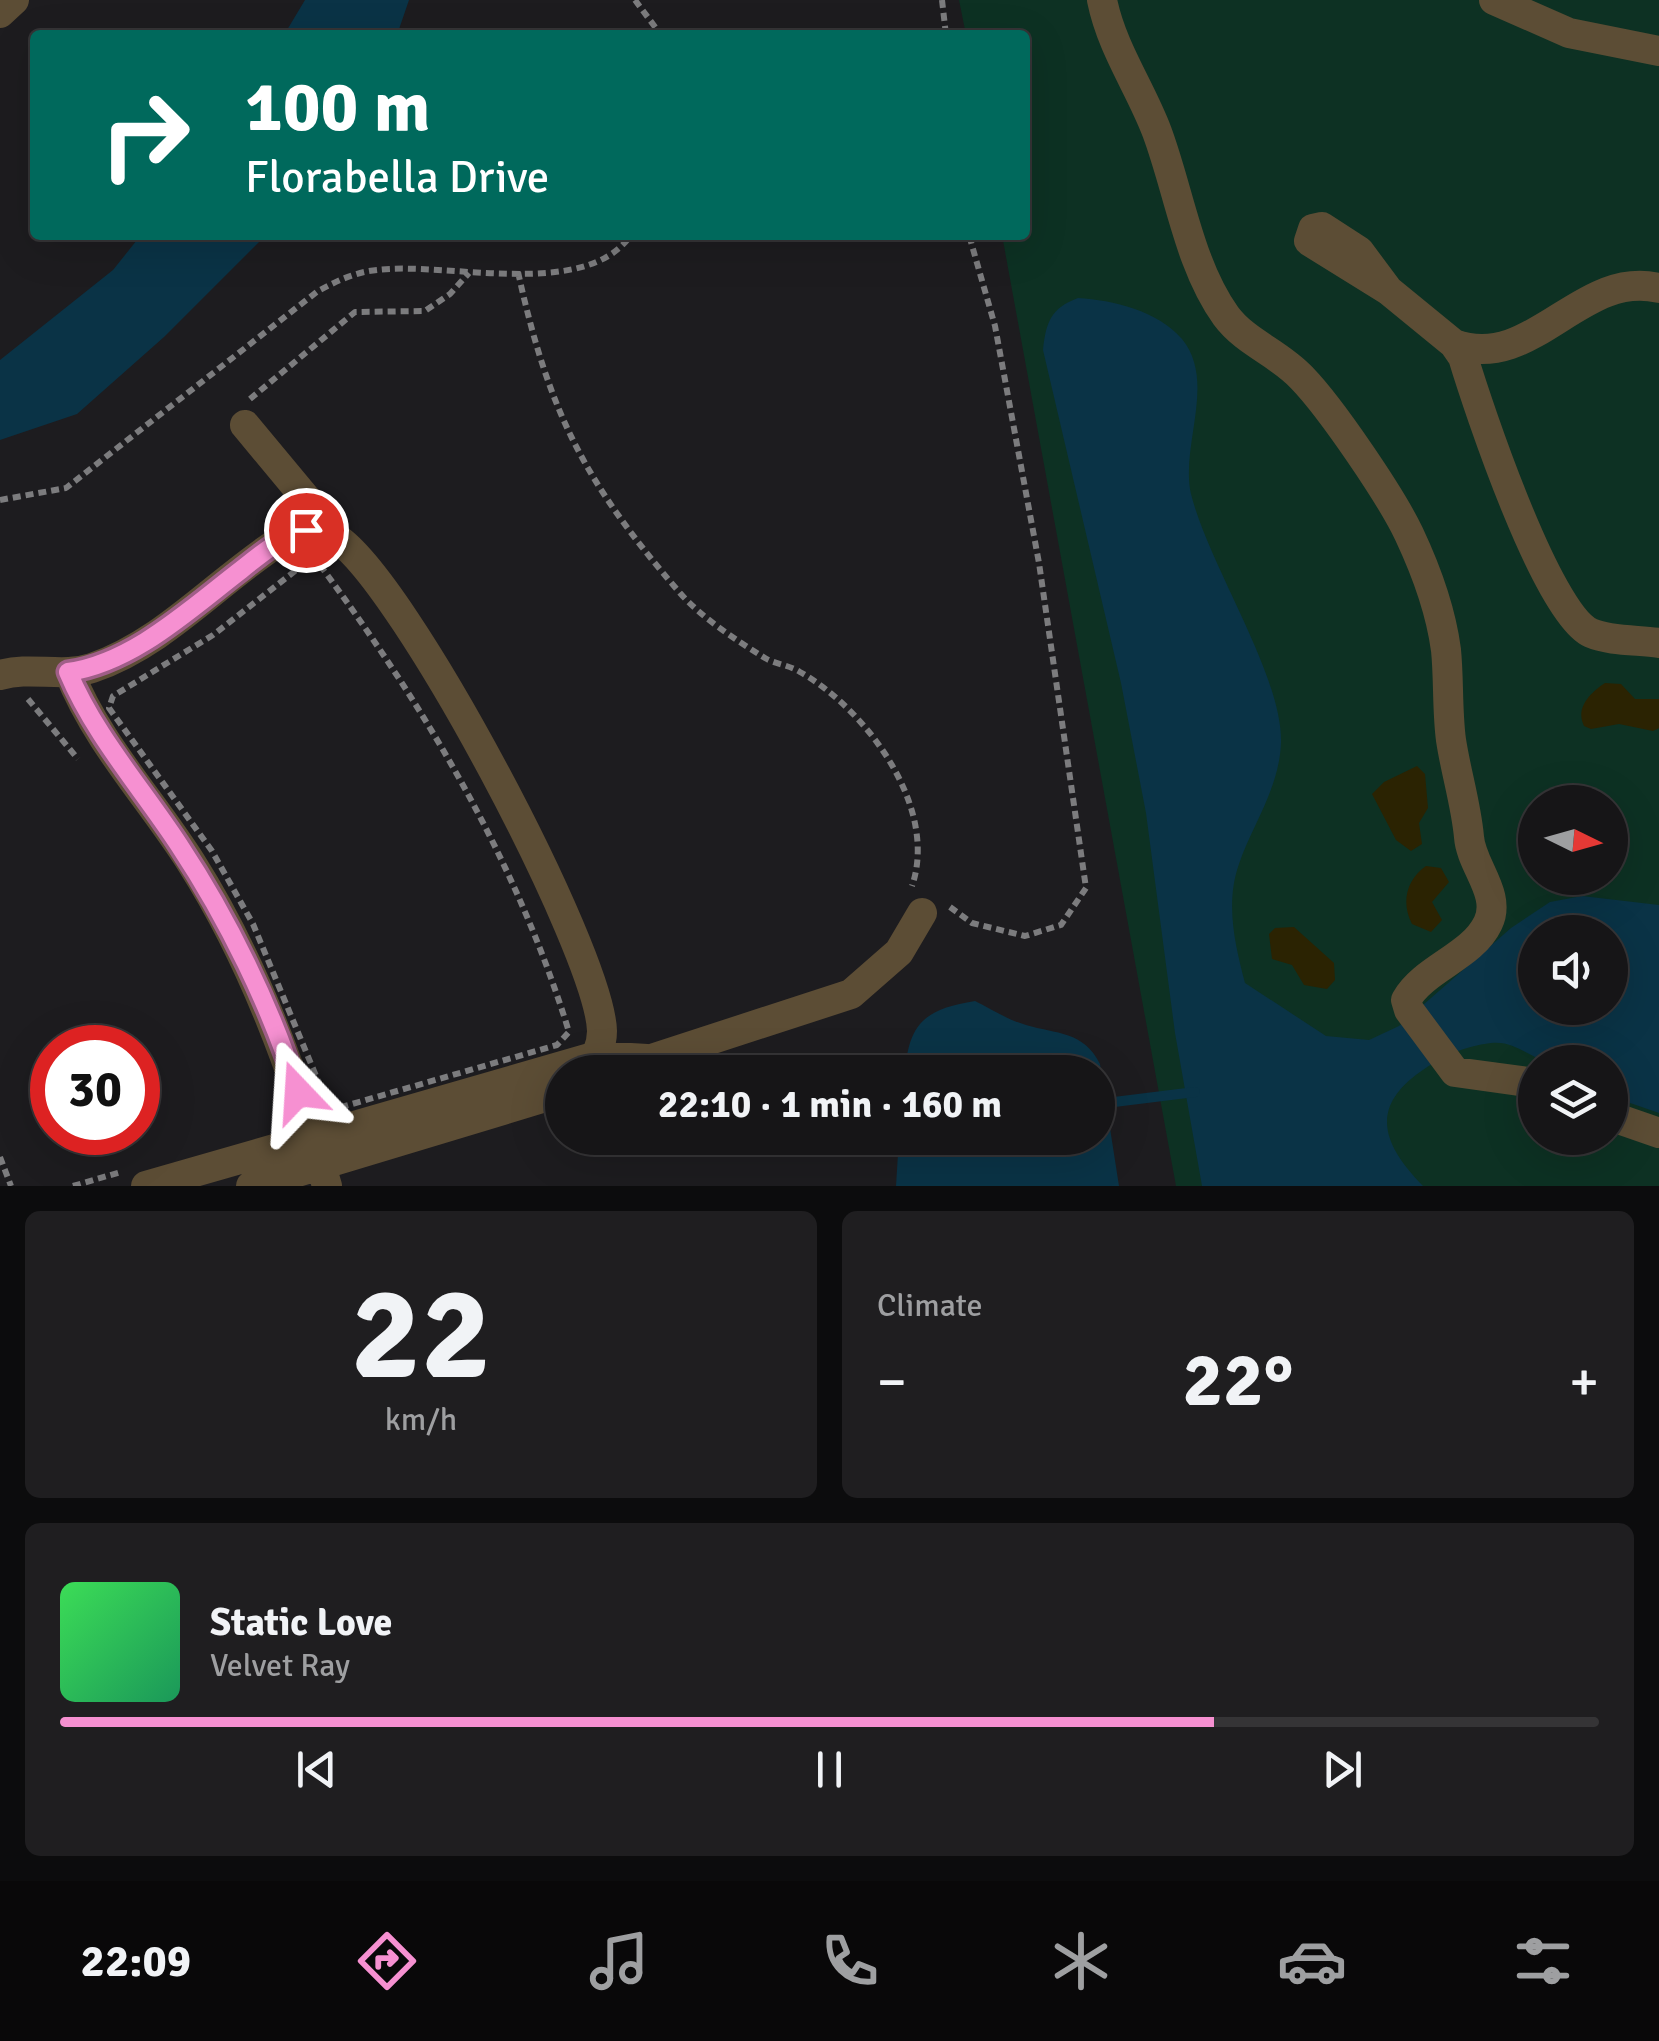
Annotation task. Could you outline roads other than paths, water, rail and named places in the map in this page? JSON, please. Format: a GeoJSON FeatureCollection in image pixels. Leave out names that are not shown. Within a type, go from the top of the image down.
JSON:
{"type":"FeatureCollection","features":[{"type":"Feature","properties":{"kind":"street"},"geometry":{"type":"LineString","coordinates":[[0,14],[14,0]]}},
{"type":"Feature","properties":{"kind":"street"},"geometry":{"type":"LineString","coordinates":[[1102,0],[1123,65],[1166,158],[1188,230],[1223,312],[1240,333],[1286,362],[1326,408],[1408,533],[1446,648],[1452,747],[1468,812],[1471,854],[1490,892],[1492,910],[1477,938],[1413,988],[1406,1000],[1409,1010],[1454,1072],[1518,1081]]}},
{"type":"Feature","properties":{"kind":"street"},"geometry":{"type":"LineString","coordinates":[[1494,0],[1569,32],[1659,51]]}},
{"type":"Feature","properties":{"kind":"street"},"geometry":{"type":"LineString","coordinates":[[1388,290],[1454,344],[1474,352],[1496,350],[1538,333],[1604,291],[1624,286],[1659,288]]}},
{"type":"Feature","properties":{"kind":"street"},"geometry":{"type":"LineString","coordinates":[[1454,344],[1463,358],[1510,494],[1564,603],[1593,635],[1659,643]]}},
{"type":"Feature","properties":{"kind":"street"},"geometry":{"type":"LineString","coordinates":[[246,413],[308,502],[310,530]]}},
{"type":"Feature","properties":{"kind":"street"},"geometry":{"type":"LineString","coordinates":[[7,688],[22,668],[68,672],[109,662],[178,618],[276,543],[310,530],[342,542],[382,588],[461,708],[515,810],[568,927],[597,1006],[602,1031],[600,1055]]}},
{"type":"Feature","properties":{"kind":"street"},"geometry":{"type":"LineString","coordinates":[[68,672],[86,716],[185,854],[231,937],[288,1060],[320,1164]]}},
{"type":"Feature","properties":{"kind":"street"},"geometry":{"type":"LineString","coordinates":[[659,1055],[850,994],[898,952],[930,905]]}},
{"type":"Feature","properties":{"kind":"street"},"geometry":{"type":"LineString","coordinates":[[137,1178],[320,1164],[545,1086]]}},
{"type":"Feature","properties":{"kind":"street"},"geometry":{"type":"LineString","coordinates":[[251,1186],[545,1097]]}},
{"type":"Feature","properties":{"kind":"street"},"geometry":{"type":"LineString","coordinates":[[1628,1122],[1659,1133]]}},
{"type":"Feature","properties":{"kind":"water"},"geometry":{"type":"Polygon","coordinates":[[[305,0],[409,0],[399,30],[287,30],[305,0]]]}},
{"type":"Feature","properties":{"kind":"water"},"geometry":{"type":"Polygon","coordinates":[[[137,240],[261,240],[164,337],[77,414],[0,440],[0,360],[113,270],[137,240]]]}},
{"type":"Feature","properties":{"kind":"water"},"geometry":{"type":"Polygon","coordinates":[[[1078,298],[1106,301],[1148,314],[1182,339],[1197,374],[1191,494],[1270,686],[1281,743],[1271,791],[1235,879],[1233,924],[1245,983],[1326,1036],[1369,1040],[1399,1026],[1518,923],[1518,1025],[1628,1025],[1628,915],[1530,915],[1550,902],[1582,896],[1659,905],[1659,1113],[1628,1102],[1628,1045],[1518,1045],[1518,1048],[1481,1044],[1428,1067],[1393,1100],[1387,1128],[1391,1142],[1423,1186],[1202,1186],[1175,1033],[1146,813],[1121,683],[1043,350],[1051,317],[1078,298]]]}},
{"type":"Feature","properties":{"kind":"water"},"geometry":{"type":"Polygon","coordinates":[[[975,1001],[1019,1023],[1077,1040],[1094,1055],[907,1055],[923,1021],[944,1008],[975,1001]]]}},
{"type":"Feature","properties":{"kind":"water"},"geometry":{"type":"Polygon","coordinates":[[[898,1155],[1114,1155],[1119,1186],[896,1186],[898,1155]]]}},
{"type":"Feature","properties":{"kind":"waterway"},"geometry":{"type":"LineString","coordinates":[[1115,1102],[1195,1092]]}}]}
